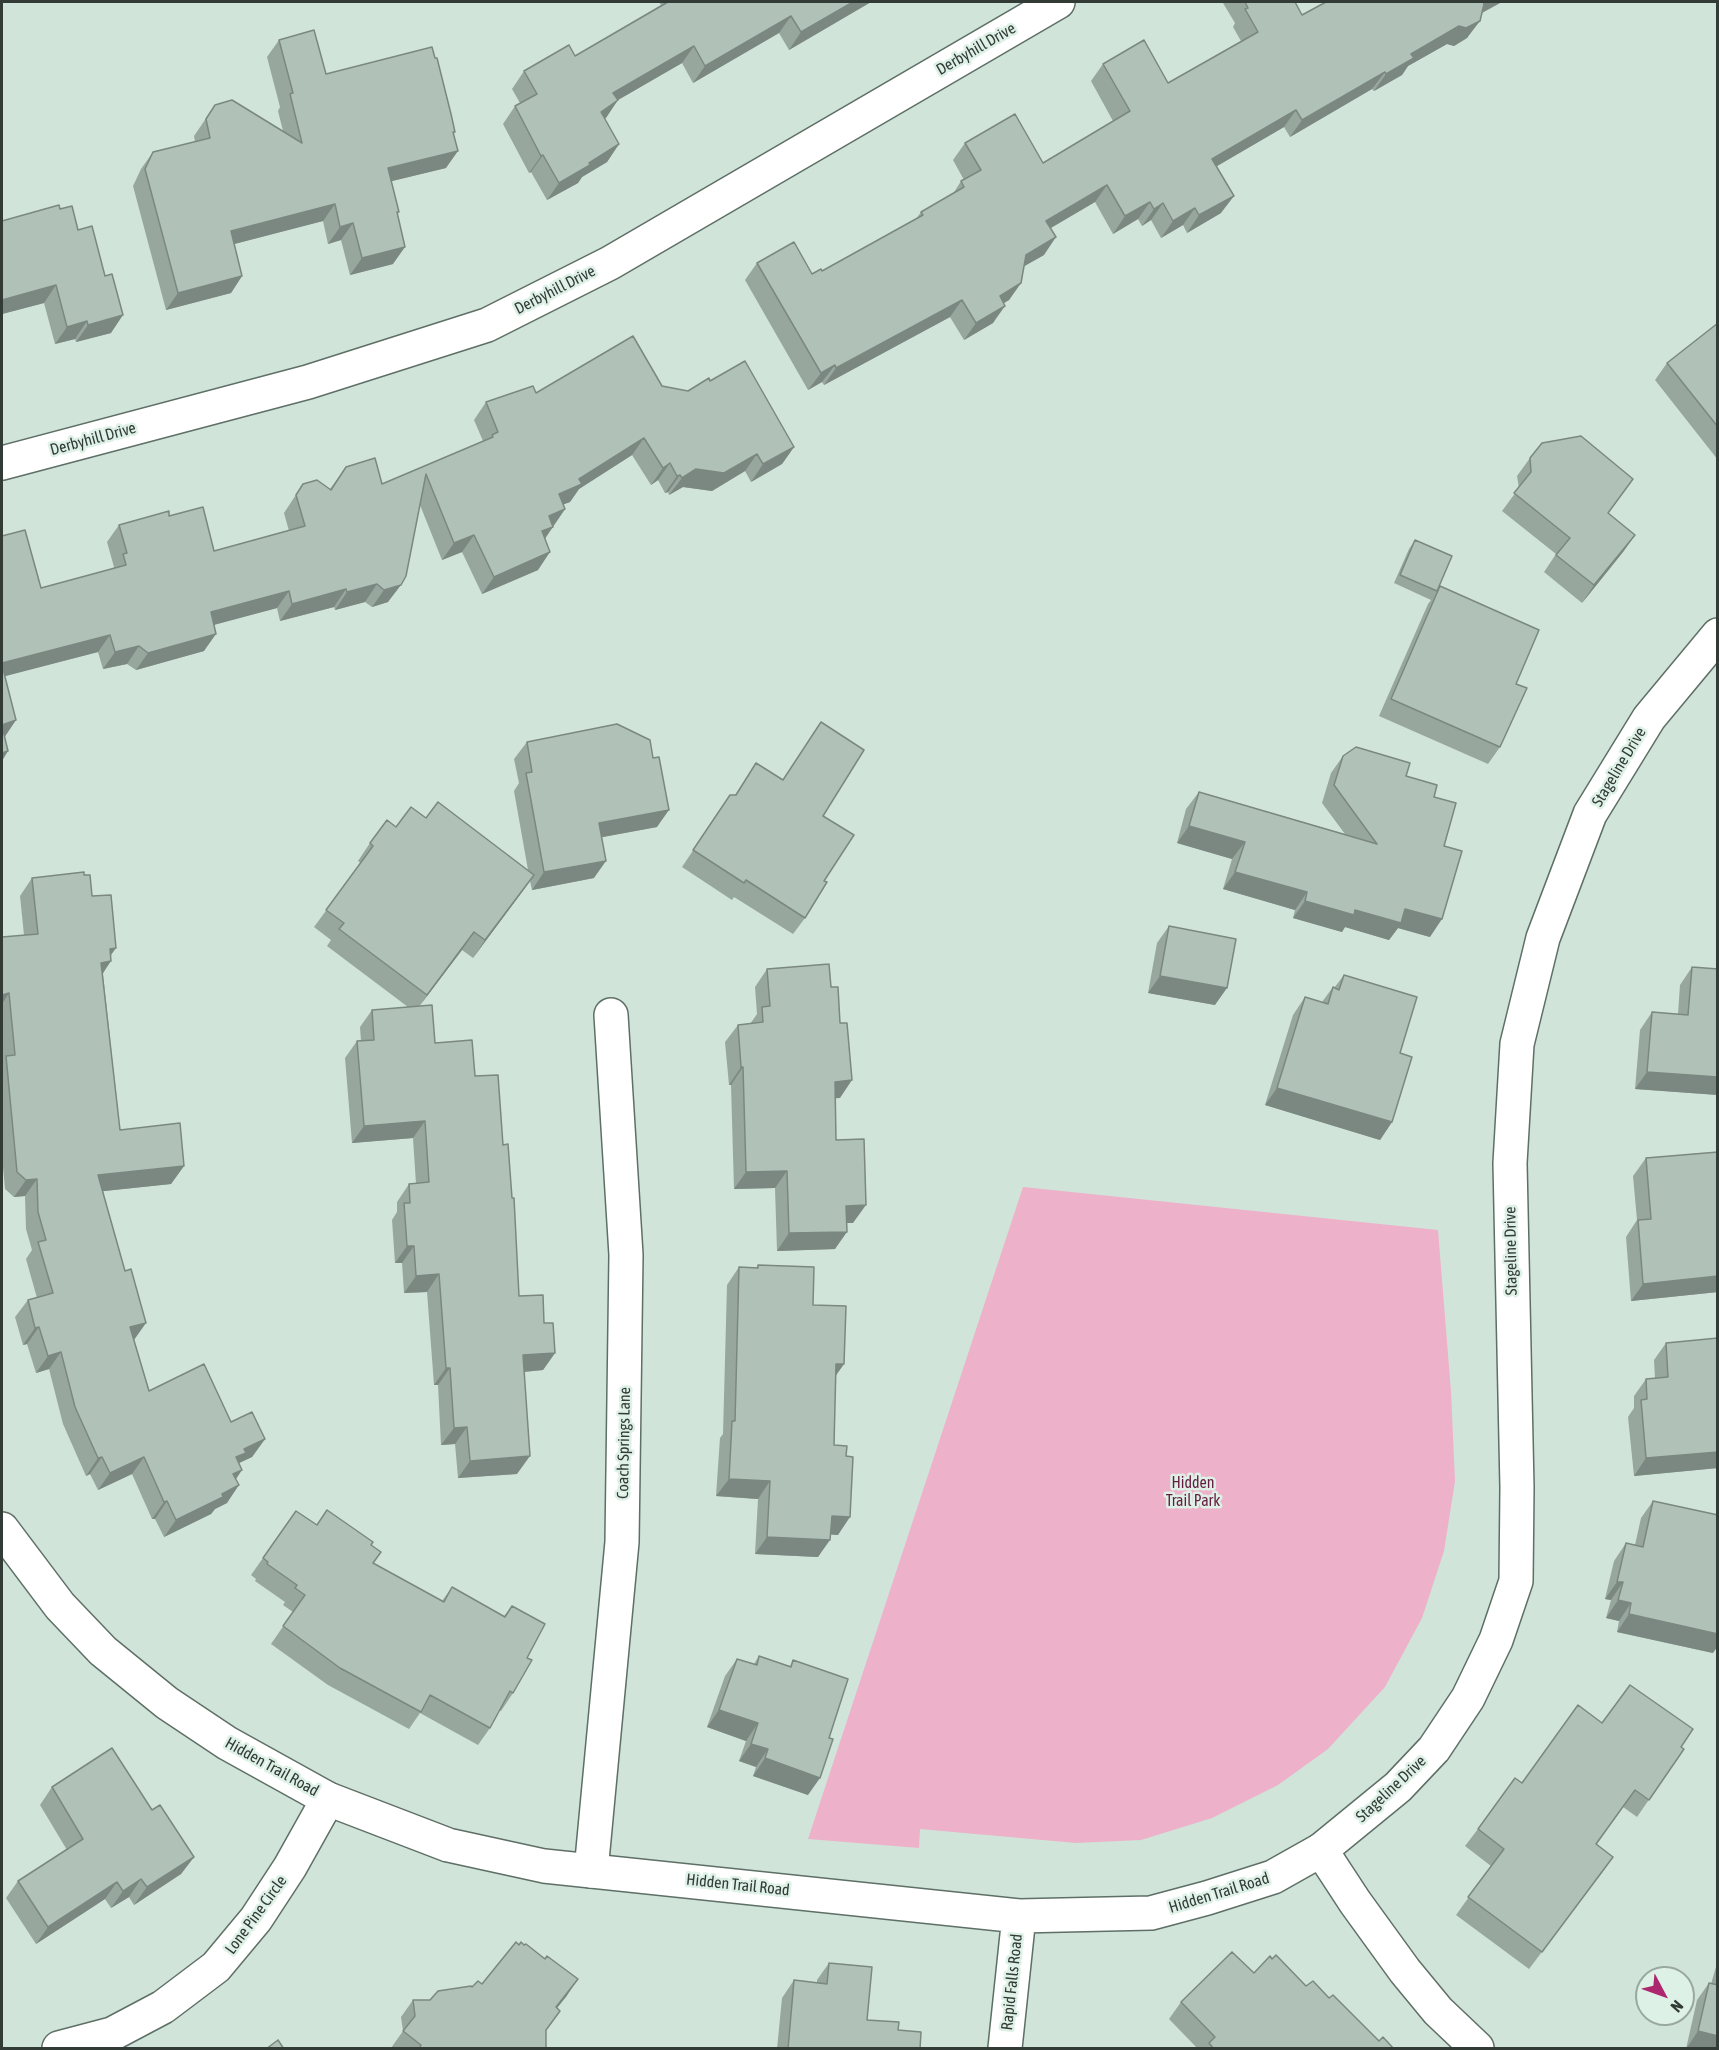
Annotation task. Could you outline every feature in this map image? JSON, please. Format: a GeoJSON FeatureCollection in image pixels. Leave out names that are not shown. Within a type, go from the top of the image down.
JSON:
{"type":"FeatureCollection","features":[{"type":"Feature","properties":{"kind":"street","name":"Derbyhill Drive"},"geometry":{"type":"LineString","coordinates":[[2,463],[308,382],[487,325],[610,263],[1058,2]]}},
{"type":"Feature","properties":{"kind":"street","name":"Stageline Drive"},"geometry":{"type":"LineString","coordinates":[[1321,1850],[1398,1787],[1434,1749],[1468,1698],[1496,1640],[1516,1581],[1517,1488],[1510,1163],[1517,1044],[1543,938],[1590,814],[1649,718],[1718,635]]}},
{"type":"Feature","properties":{"kind":"street","name":"Coach Springs Lane"},"geometry":{"type":"LineString","coordinates":[[591,1871],[623,1530],[626,1255],[610,1015]]}},
{"type":"Feature","properties":{"kind":"street","name":"Hidden Trail Road"},"geometry":{"type":"LineString","coordinates":[[2,1529],[60,1606],[103,1651],[177,1710],[227,1743],[328,1799],[448,1845],[544,1866],[1018,1916],[1151,1913],[1273,1877],[1321,1850]]}},
{"type":"Feature","properties":{"kind":"street","name":"Lone Pine Circle"},"geometry":{"type":"LineString","coordinates":[[59,2049],[111,2034],[163,2007],[216,1968],[256,1919],[290,1867],[328,1799]]}},
{"type":"Feature","properties":{"kind":"street"},"geometry":{"type":"LineString","coordinates":[[1321,1850],[1405,1971],[1438,2012],[1477,2049]]}},
{"type":"Feature","properties":{"kind":"street","name":"Rapid Falls Road"},"geometry":{"type":"LineString","coordinates":[[1005,2049],[1018,1916]]}},
{"type":"Feature","properties":{"kind":"green space","name":"Hidden Trail Park"},"geometry":{"type":"Polygon","coordinates":[[[1023,1187],[1438,1230],[1451,1392],[1455,1481],[1444,1551],[1422,1618],[1385,1687],[1328,1749],[1278,1785],[1212,1818],[1141,1840],[1076,1843],[920,1829],[919,1848],[808,1839],[1023,1187]]]}},
{"type":"Feature","properties":{"kind":"building"},"geometry":{"type":"Polygon","coordinates":[[[668,2],[853,2],[801,32],[791,16],[705,66],[694,46],[613,93],[618,100],[601,112],[619,144],[589,163],[590,165],[559,183],[543,155],[541,156],[515,106],[537,94],[524,71],[569,45],[575,56],[668,2]]]}},
{"type":"Feature","properties":{"kind":"building"},"geometry":{"type":"Polygon","coordinates":[[[1245,2],[1295,2],[1302,15],[1326,2],[1483,2],[1484,4],[1480,21],[1466,28],[1459,26],[1411,54],[1414,58],[1302,120],[1296,110],[1212,159],[1234,196],[1199,215],[1195,208],[1173,221],[1163,203],[1154,209],[1150,202],[1125,216],[1107,185],[1046,221],[1056,237],[1026,255],[1021,283],[1000,296],[1005,306],[976,323],[962,300],[836,368],[835,365],[821,373],[757,263],[794,242],[812,274],[821,269],[822,271],[923,215],[921,212],[964,187],[961,181],[981,170],[965,143],[1015,114],[1043,163],[1130,111],[1103,64],[1144,40],[1168,83],[1258,32],[1245,9],[1248,8],[1245,2]]]}},
{"type":"Feature","properties":{"kind":"building"},"geometry":{"type":"Polygon","coordinates":[[[314,30],[326,74],[432,47],[435,58],[437,58],[451,114],[458,151],[388,168],[405,247],[362,258],[353,223],[340,227],[335,204],[231,231],[242,276],[178,293],[145,169],[153,152],[210,138],[206,119],[215,105],[232,100],[302,143],[290,94],[293,93],[279,40],[314,30]]]}},
{"type":"Feature","properties":{"kind":"building"},"geometry":{"type":"Polygon","coordinates":[[[59,205],[60,209],[72,206],[78,230],[92,226],[105,276],[112,274],[123,315],[88,325],[87,321],[67,327],[56,285],[2,300],[2,221],[59,205]]]}},
{"type":"Feature","properties":{"kind":"building"},"geometry":{"type":"Polygon","coordinates":[[[1718,323],[1718,427],[1667,363],[1718,323]]]}},
{"type":"Feature","properties":{"kind":"building"},"geometry":{"type":"Polygon","coordinates":[[[633,336],[662,386],[688,391],[745,361],[794,447],[763,464],[757,454],[724,473],[696,469],[682,478],[680,475],[677,476],[670,463],[663,468],[644,438],[579,479],[582,484],[559,494],[565,509],[549,516],[553,527],[542,531],[550,552],[494,577],[474,535],[454,543],[426,474],[406,576],[401,585],[384,590],[377,584],[347,592],[346,589],[292,604],[289,591],[211,612],[216,634],[148,653],[139,646],[115,652],[110,635],[2,663],[2,536],[25,530],[41,588],[126,565],[123,554],[127,553],[119,525],[169,511],[169,516],[203,507],[214,551],[305,526],[296,495],[303,484],[317,480],[331,490],[346,467],[375,458],[382,484],[493,437],[492,435],[498,432],[486,402],[533,386],[536,393],[633,336]]]}},
{"type":"Feature","properties":{"kind":"building"},"geometry":{"type":"Polygon","coordinates":[[[1581,436],[1633,479],[1608,513],[1635,535],[1594,585],[1556,555],[1570,538],[1514,493],[1531,472],[1530,458],[1542,443],[1581,436]]]}},
{"type":"Feature","properties":{"kind":"building"},"geometry":{"type":"Polygon","coordinates":[[[1415,540],[1452,556],[1437,591],[1400,575],[1415,540]]]}},
{"type":"Feature","properties":{"kind":"building"},"geometry":{"type":"Polygon","coordinates":[[[1440,586],[1539,630],[1516,684],[1527,688],[1500,747],[1391,699],[1440,586]]]}},
{"type":"Feature","properties":{"kind":"building"},"geometry":{"type":"Polygon","coordinates":[[[2,665],[16,720],[2,725],[2,665]]]}},
{"type":"Feature","properties":{"kind":"building"},"geometry":{"type":"Polygon","coordinates":[[[821,722],[864,750],[823,816],[854,835],[824,881],[827,882],[805,918],[746,880],[744,883],[693,850],[730,795],[736,795],[756,763],[783,780],[821,722]]]}},
{"type":"Feature","properties":{"kind":"building"},"geometry":{"type":"Polygon","coordinates":[[[617,724],[650,740],[653,758],[659,757],[669,810],[599,823],[606,861],[544,872],[526,773],[532,772],[527,742],[617,724]]]}},
{"type":"Feature","properties":{"kind":"building"},"geometry":{"type":"Polygon","coordinates":[[[2,726],[8,751],[2,753],[2,726]]]}},
{"type":"Feature","properties":{"kind":"building"},"geometry":{"type":"Polygon","coordinates":[[[1356,747],[1410,763],[1406,776],[1437,785],[1434,797],[1456,803],[1444,846],[1462,851],[1442,919],[1405,909],[1401,923],[1355,910],[1354,915],[1305,901],[1307,892],[1235,872],[1245,842],[1189,826],[1199,792],[1377,844],[1334,785],[1343,756],[1356,747]]]}},
{"type":"Feature","properties":{"kind":"building"},"geometry":{"type":"Polygon","coordinates":[[[438,802],[534,875],[485,940],[474,932],[427,995],[339,929],[344,923],[326,910],[373,846],[370,843],[387,820],[396,827],[411,807],[426,818],[438,802]]]}},
{"type":"Feature","properties":{"kind":"building"},"geometry":{"type":"Polygon","coordinates":[[[84,872],[84,875],[90,875],[92,896],[111,895],[116,948],[110,949],[111,961],[101,963],[120,1130],[180,1123],[184,1166],[98,1175],[125,1271],[131,1269],[146,1323],[130,1327],[149,1391],[204,1364],[231,1422],[252,1412],[265,1439],[244,1449],[246,1453],[236,1457],[242,1470],[233,1474],[239,1485],[222,1494],[223,1497],[176,1520],[167,1501],[164,1502],[144,1457],[110,1473],[102,1457],[98,1458],[75,1407],[61,1352],[48,1356],[39,1327],[35,1328],[28,1300],[53,1293],[38,1242],[46,1240],[38,1212],[37,1179],[26,1180],[17,1172],[6,1056],[15,1055],[9,993],[2,995],[2,937],[38,934],[32,878],[84,872]]]}},
{"type":"Feature","properties":{"kind":"building"},"geometry":{"type":"Polygon","coordinates":[[[1169,926],[1236,939],[1227,988],[1160,976],[1169,926]]]}},
{"type":"Feature","properties":{"kind":"building"},"geometry":{"type":"Polygon","coordinates":[[[829,964],[831,987],[838,987],[840,1023],[847,1023],[852,1080],[835,1082],[836,1140],[864,1139],[866,1205],[846,1206],[847,1232],[789,1233],[787,1171],[746,1172],[743,1067],[741,1067],[738,1025],[763,1022],[762,1007],[770,1006],[767,969],[829,964]]]}},
{"type":"Feature","properties":{"kind":"building"},"geometry":{"type":"Polygon","coordinates":[[[1692,967],[1718,969],[1718,1077],[1647,1072],[1652,1012],[1688,1015],[1692,967]]]}},
{"type":"Feature","properties":{"kind":"building"},"geometry":{"type":"Polygon","coordinates":[[[1344,975],[1417,997],[1400,1053],[1412,1057],[1392,1122],[1277,1088],[1305,997],[1328,1004],[1333,987],[1339,990],[1344,975]]]}},
{"type":"Feature","properties":{"kind":"building"},"geometry":{"type":"Polygon","coordinates":[[[432,1005],[435,1043],[472,1040],[475,1076],[498,1075],[503,1145],[508,1144],[512,1198],[514,1198],[519,1296],[543,1295],[544,1323],[553,1323],[555,1353],[523,1355],[530,1456],[470,1461],[467,1427],[454,1428],[450,1368],[446,1368],[439,1274],[416,1276],[414,1246],[407,1246],[404,1203],[410,1203],[409,1184],[429,1182],[425,1121],[364,1126],[357,1041],[374,1040],[372,1010],[432,1005]]]}},
{"type":"Feature","properties":{"kind":"building"},"geometry":{"type":"Polygon","coordinates":[[[1718,1152],[1718,1276],[1643,1284],[1638,1220],[1651,1219],[1646,1158],[1718,1152]]]}},
{"type":"Feature","properties":{"kind":"building"},"geometry":{"type":"Polygon","coordinates":[[[758,1265],[814,1267],[813,1305],[846,1306],[844,1364],[836,1364],[834,1445],[847,1446],[846,1456],[853,1457],[850,1517],[832,1516],[830,1540],[767,1537],[770,1481],[729,1479],[732,1421],[735,1421],[739,1267],[758,1268],[758,1265]]]}},
{"type":"Feature","properties":{"kind":"building"},"geometry":{"type":"Polygon","coordinates":[[[1718,1338],[1718,1452],[1646,1458],[1641,1400],[1647,1399],[1646,1379],[1668,1377],[1666,1343],[1718,1338]]]}},
{"type":"Feature","properties":{"kind":"building"},"geometry":{"type":"Polygon","coordinates":[[[1653,1501],[1718,1515],[1718,1634],[1629,1614],[1631,1603],[1618,1600],[1623,1582],[1617,1582],[1626,1543],[1643,1547],[1653,1501]]]}},
{"type":"Feature","properties":{"kind":"building"},"geometry":{"type":"Polygon","coordinates":[[[327,1510],[373,1542],[371,1545],[381,1552],[373,1563],[444,1602],[452,1587],[505,1617],[512,1606],[545,1624],[527,1658],[532,1660],[513,1693],[510,1691],[490,1728],[430,1695],[421,1712],[340,1668],[283,1626],[305,1595],[295,1588],[297,1585],[267,1564],[268,1562],[263,1558],[296,1511],[317,1525],[327,1510]]]}},
{"type":"Feature","properties":{"kind":"building"},"geometry":{"type":"Polygon","coordinates":[[[759,1656],[791,1667],[793,1660],[848,1679],[829,1738],[833,1739],[820,1778],[765,1758],[768,1749],[751,1744],[758,1723],[719,1710],[737,1659],[757,1665],[759,1656]]]}},
{"type":"Feature","properties":{"kind":"building"},"geometry":{"type":"Polygon","coordinates":[[[1630,1685],[1693,1729],[1681,1747],[1684,1749],[1649,1800],[1635,1790],[1596,1844],[1613,1857],[1542,1952],[1468,1897],[1504,1849],[1478,1829],[1515,1778],[1522,1783],[1578,1705],[1602,1723],[1630,1685]]]}},
{"type":"Feature","properties":{"kind":"building"},"geometry":{"type":"Polygon","coordinates":[[[112,1748],[152,1810],[160,1805],[194,1857],[147,1887],[141,1879],[123,1891],[117,1882],[48,1927],[18,1881],[83,1839],[52,1787],[112,1748]]]}},
{"type":"Feature","properties":{"kind":"building"},"geometry":{"type":"Polygon","coordinates":[[[516,1942],[519,1945],[521,1942],[526,1944],[545,1959],[547,1956],[578,1979],[556,2007],[560,2011],[546,2030],[546,2049],[422,2049],[421,2045],[403,2031],[415,2016],[413,2000],[430,2000],[438,1991],[472,1987],[478,1981],[482,1984],[516,1942]]]}},
{"type":"Feature","properties":{"kind":"building"},"geometry":{"type":"Polygon","coordinates":[[[1232,1952],[1254,1973],[1270,1956],[1272,1959],[1276,1955],[1306,1986],[1313,1981],[1329,1998],[1333,1995],[1379,2041],[1383,2037],[1394,2049],[1214,2049],[1209,2043],[1215,2037],[1181,2002],[1232,1952]]]}},
{"type":"Feature","properties":{"kind":"building"},"geometry":{"type":"Polygon","coordinates":[[[829,1963],[872,1967],[867,2020],[899,2022],[898,2030],[921,2032],[920,2049],[788,2049],[794,1980],[827,1984],[829,1963]]]}},
{"type":"Feature","properties":{"kind":"building"},"geometry":{"type":"Polygon","coordinates":[[[1709,1983],[1718,1985],[1718,2036],[1698,2031],[1709,1983]]]}},
{"type":"Feature","properties":{"kind":"building"},"geometry":{"type":"Polygon","coordinates":[[[278,2040],[284,2049],[266,2049],[278,2040]]]}}]}
